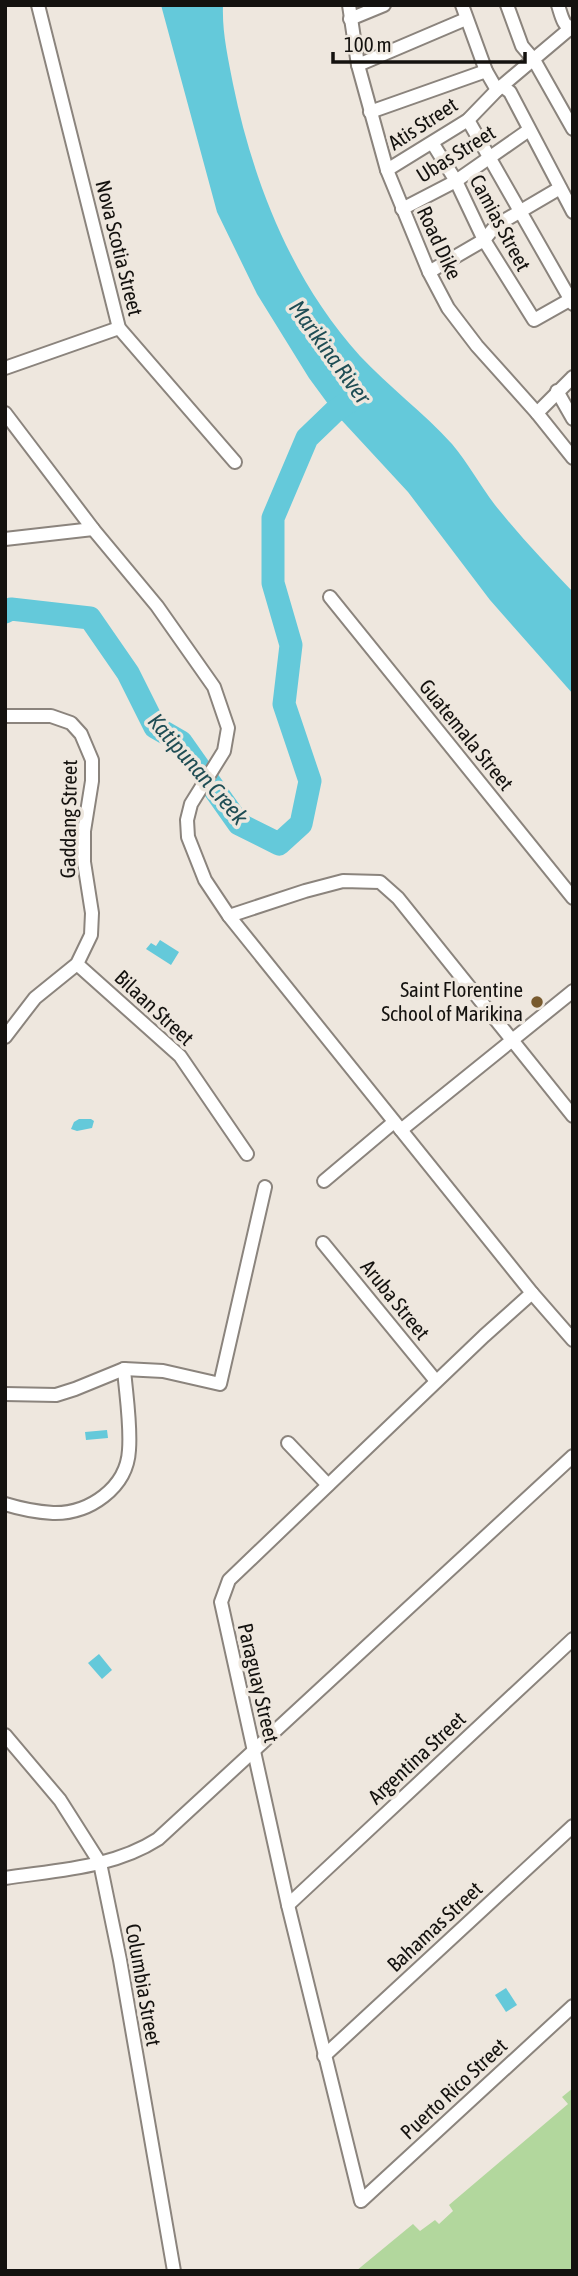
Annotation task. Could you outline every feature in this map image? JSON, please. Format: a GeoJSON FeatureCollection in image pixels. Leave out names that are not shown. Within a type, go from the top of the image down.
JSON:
{"type":"FeatureCollection","features":[{"type":"Feature","properties":{"kind":"street","name":"Nova Scotia Street"},"geometry":{"type":"LineString","coordinates":[[38,5],[119,328],[234,462]]}},
{"type":"Feature","properties":{"kind":"street","name":"Road Dike"},"geometry":{"type":"LineString","coordinates":[[349,5],[358,65],[387,170],[429,272],[448,307],[477,346],[573,458]]}},
{"type":"Feature","properties":{"kind":"street"},"geometry":{"type":"LineString","coordinates":[[350,19],[384,5]]}},
{"type":"Feature","properties":{"kind":"street"},"geometry":{"type":"LineString","coordinates":[[462,5],[486,71],[499,88],[510,92],[573,212]]}},
{"type":"Feature","properties":{"kind":"street"},"geometry":{"type":"LineString","coordinates":[[507,5],[522,46],[534,60],[573,129]]}},
{"type":"Feature","properties":{"kind":"street"},"geometry":{"type":"LineString","coordinates":[[558,5],[571,28]]}},
{"type":"Feature","properties":{"kind":"street"},"geometry":{"type":"LineString","coordinates":[[358,65],[466,19]]}},
{"type":"Feature","properties":{"kind":"street","name":"Atis Street"},"geometry":{"type":"LineString","coordinates":[[387,170],[468,120],[499,88],[571,28]]}},
{"type":"Feature","properties":{"kind":"street"},"geometry":{"type":"LineString","coordinates":[[370,112],[486,71]]}},
{"type":"Feature","properties":{"kind":"street"},"geometry":{"type":"LineString","coordinates":[[468,120],[572,300]]}},
{"type":"Feature","properties":{"kind":"street","name":"Ubas Street"},"geometry":{"type":"LineString","coordinates":[[402,209],[456,181],[529,130]]}},
{"type":"Feature","properties":{"kind":"street","name":"Camias Street"},"geometry":{"type":"LineString","coordinates":[[433,144],[456,181],[484,240],[534,320],[572,300]]}},
{"type":"Feature","properties":{"kind":"street"},"geometry":{"type":"LineString","coordinates":[[429,272],[484,240],[493,229],[560,188]]}},
{"type":"Feature","properties":{"kind":"street"},"geometry":{"type":"LineString","coordinates":[[5,368],[119,328]]}},
{"type":"Feature","properties":{"kind":"street"},"geometry":{"type":"LineString","coordinates":[[537,413],[573,377]]}},
{"type":"Feature","properties":{"kind":"street"},"geometry":{"type":"LineString","coordinates":[[557,391],[573,419]]}},
{"type":"Feature","properties":{"kind":"street"},"geometry":{"type":"LineString","coordinates":[[5,412],[93,529],[157,606],[215,687],[228,728],[223,751],[189,812],[188,837],[205,880],[229,916],[532,1293],[573,1340]]}},
{"type":"Feature","properties":{"kind":"street"},"geometry":{"type":"LineString","coordinates":[[5,539],[93,529]]}},
{"type":"Feature","properties":{"kind":"street","name":"Guatemala Street"},"geometry":{"type":"LineString","coordinates":[[330,597],[573,898]]}},
{"type":"Feature","properties":{"kind":"street","name":"Gaddang Street"},"geometry":{"type":"LineString","coordinates":[[5,716],[51,716],[71,723],[81,734],[92,760],[92,781],[84,831],[84,862],[92,913],[91,935],[77,964],[35,998],[5,1038]]}},
{"type":"Feature","properties":{"kind":"street"},"geometry":{"type":"LineString","coordinates":[[229,916],[343,881],[380,881],[398,898],[573,1116]]}},
{"type":"Feature","properties":{"kind":"street","name":"Bilaan Street"},"geometry":{"type":"LineString","coordinates":[[77,964],[180,1056],[247,1154]]}},
{"type":"Feature","properties":{"kind":"street"},"geometry":{"type":"LineString","coordinates":[[324,1181],[573,991]]}},
{"type":"Feature","properties":{"kind":"street"},"geometry":{"type":"LineString","coordinates":[[5,1394],[56,1395],[124,1369],[163,1371],[218,1384],[222,1380],[265,1186]]}},
{"type":"Feature","properties":{"kind":"street","name":"Aruba Street"},"geometry":{"type":"LineString","coordinates":[[323,1243],[436,1381]]}},
{"type":"Feature","properties":{"kind":"street","name":"Paraguay Street"},"geometry":{"type":"LineString","coordinates":[[361,2201],[288,1905],[222,1612],[223,1591],[229,1580],[436,1381],[532,1293]]}},
{"type":"Feature","properties":{"kind":"street"},"geometry":{"type":"LineString","coordinates":[[5,1504],[24,1510],[55,1513],[79,1510],[102,1498],[116,1484],[125,1469],[129,1451],[124,1369]]}},
{"type":"Feature","properties":{"kind":"street"},"geometry":{"type":"LineString","coordinates":[[288,1443],[328,1485]]}},
{"type":"Feature","properties":{"kind":"street"},"geometry":{"type":"LineString","coordinates":[[5,1878],[100,1863],[127,1856],[158,1839],[573,1456]]}},
{"type":"Feature","properties":{"kind":"street","name":"Argentina Street"},"geometry":{"type":"LineString","coordinates":[[288,1905],[573,1639]]}},
{"type":"Feature","properties":{"kind":"street","name":"Columbia Street"},"geometry":{"type":"LineString","coordinates":[[5,1735],[60,1800],[100,1863],[120,1960],[174,2271]]}},
{"type":"Feature","properties":{"kind":"street","name":"Bahamas Street"},"geometry":{"type":"LineString","coordinates":[[324,2056],[573,1826]]}},
{"type":"Feature","properties":{"kind":"street","name":"Puerto Rico Street"},"geometry":{"type":"LineString","coordinates":[[361,2201],[573,2006]]}},
{"type":"Feature","properties":{"kind":"green space"},"geometry":{"type":"Polygon","coordinates":[[[573,2088],[573,2271],[356,2271],[413,2224],[420,2231],[435,2220],[439,2224],[453,2211],[449,2205],[568,2104],[562,2097],[573,2088]]]}},
{"type":"Feature","properties":{"kind":"water","name":"Marikina River"},"geometry":{"type":"Polygon","coordinates":[[[161,5],[223,5],[226,45],[241,121],[264,193],[295,263],[314,296],[360,356],[452,444],[504,516],[573,592],[573,694],[490,600],[408,492],[334,412],[309,378],[257,294],[217,212],[161,5]]]}},
{"type":"Feature","properties":{"kind":"water"},"geometry":{"type":"Polygon","coordinates":[[[160,940],[179,952],[171,965],[146,949],[151,943],[156,946],[160,940]]]}},
{"type":"Feature","properties":{"kind":"water"},"geometry":{"type":"Polygon","coordinates":[[[79,1119],[94,1121],[92,1128],[77,1131],[71,1129],[79,1119]]]}},
{"type":"Feature","properties":{"kind":"water"},"geometry":{"type":"Polygon","coordinates":[[[107,1430],[108,1438],[86,1440],[85,1432],[107,1430]]]}},
{"type":"Feature","properties":{"kind":"water"},"geometry":{"type":"Polygon","coordinates":[[[99,1654],[112,1670],[102,1679],[88,1663],[99,1654]]]}},
{"type":"Feature","properties":{"kind":"water"},"geometry":{"type":"Polygon","coordinates":[[[506,1988],[517,2005],[506,2012],[495,1995],[506,1988]]]}},
{"type":"Feature","properties":{"kind":"waterway","name":"Katipunan Creek"},"geometry":{"type":"LineString","coordinates":[[5,612],[11,609],[90,618],[128,673],[155,727],[181,742],[239,824],[279,844],[301,824],[310,781],[284,704],[291,645],[273,583],[273,518],[307,438],[334,412],[357,396]]}},
{"type":"Feature","properties":{"kind":"place","name":"Saint Florentine School of Marikina"},"geometry":{"type":"Point","coordinates":[537,1002]}}]}
